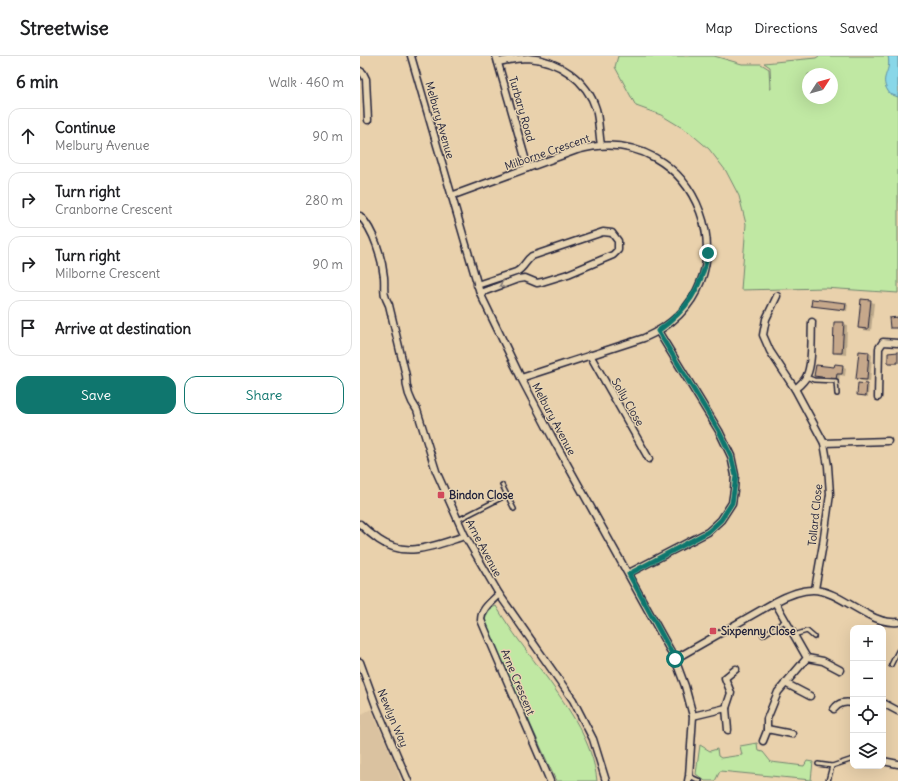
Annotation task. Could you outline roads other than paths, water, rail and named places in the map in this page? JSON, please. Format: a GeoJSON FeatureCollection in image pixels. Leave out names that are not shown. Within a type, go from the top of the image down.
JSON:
{"type":"FeatureCollection","features":[{"type":"Feature","properties":{"kind":"street","name":"Melbury Avenue"},"geometry":{"type":"LineString","coordinates":[[411,56],[480,293],[521,378],[552,437],[675,659],[685,686],[693,716],[688,779]]}},
{"type":"Feature","properties":{"kind":"street"},"geometry":{"type":"LineString","coordinates":[[497,59],[538,59],[552,63],[575,77],[584,87],[596,109],[601,145]]}},
{"type":"Feature","properties":{"kind":"street","name":"Turbary Road"},"geometry":{"type":"LineString","coordinates":[[497,59],[528,168]]}},
{"type":"Feature","properties":{"kind":"street"},"geometry":{"type":"LineString","coordinates":[[360,71],[366,79],[368,120]]}},
{"type":"Feature","properties":{"kind":"street","name":"Milborne Crescent"},"geometry":{"type":"LineString","coordinates":[[451,196],[577,150],[601,145],[630,148],[647,154],[661,162],[673,172],[691,192],[704,222],[708,253],[705,269],[693,296],[683,310],[671,322],[644,338],[521,378]]}},
{"type":"Feature","properties":{"kind":"street","name":"Arne Avenue"},"geometry":{"type":"LineString","coordinates":[[360,216],[368,226],[373,236],[382,264],[384,295],[389,305],[406,376],[406,385],[410,401],[417,410],[436,471],[465,536],[498,594],[573,700],[593,739],[606,781]]}},
{"type":"Feature","properties":{"kind":"street"},"geometry":{"type":"LineString","coordinates":[[477,285],[516,272],[521,269],[528,258],[532,256],[603,232],[612,233],[618,241],[618,250],[609,258],[542,282],[537,283],[525,278],[518,279],[480,293]]}},
{"type":"Feature","properties":{"kind":"street","name":"Tollard Close"},"geometry":{"type":"LineString","coordinates":[[777,296],[766,319],[763,335],[770,351],[795,389],[824,443],[828,466],[830,494],[815,589]]}},
{"type":"Feature","properties":{"kind":"street"},"geometry":{"type":"LineString","coordinates":[[795,389],[803,383],[810,362],[812,322]]}},
{"type":"Feature","properties":{"kind":"street"},"geometry":{"type":"LineString","coordinates":[[629,574],[708,532],[721,520],[732,503],[736,476],[731,456],[719,431],[658,331]]}},
{"type":"Feature","properties":{"kind":"street"},"geometry":{"type":"LineString","coordinates":[[878,397],[880,348],[884,342],[898,343]]}},
{"type":"Feature","properties":{"kind":"street","name":"Solly Close"},"geometry":{"type":"LineString","coordinates":[[590,355],[649,459]]}},
{"type":"Feature","properties":{"kind":"street"},"geometry":{"type":"LineString","coordinates":[[824,443],[888,441]]}},
{"type":"Feature","properties":{"kind":"street"},"geometry":{"type":"LineString","coordinates":[[360,524],[380,541],[398,549],[422,549],[465,536]]}},
{"type":"Feature","properties":{"kind":"street"},"geometry":{"type":"LineString","coordinates":[[675,659],[775,602],[804,590],[815,589],[829,592],[876,619],[888,623],[898,622]]}},
{"type":"Feature","properties":{"kind":"street","name":"Arne Crescent"},"geometry":{"type":"LineString","coordinates":[[498,594],[485,607],[481,620],[550,781]]}},
{"type":"Feature","properties":{"kind":"street"},"geometry":{"type":"LineString","coordinates":[[775,602],[808,658],[823,661],[840,670]]}},
{"type":"Feature","properties":{"kind":"street"},"geometry":{"type":"LineString","coordinates":[[763,741],[767,729],[767,719],[778,692],[808,658]]}},
{"type":"Feature","properties":{"kind":"street","name":"Newlyn Way"},"geometry":{"type":"LineString","coordinates":[[360,662],[376,706],[408,781]]}},
{"type":"Feature","properties":{"kind":"street"},"geometry":{"type":"LineString","coordinates":[[728,730],[726,708],[732,693],[725,678],[736,669]]}},
{"type":"Feature","properties":{"kind":"street"},"geometry":{"type":"LineString","coordinates":[[785,683],[810,696]]}},
{"type":"Feature","properties":{"kind":"street"},"geometry":{"type":"LineString","coordinates":[[834,709],[842,703],[850,703]]}},
{"type":"Feature","properties":{"kind":"street"},"geometry":{"type":"LineString","coordinates":[[886,705],[898,711]]}},
{"type":"Feature","properties":{"kind":"street"},"geometry":{"type":"LineString","coordinates":[[693,716],[726,708]]}},
{"type":"Feature","properties":{"kind":"street"},"geometry":{"type":"LineString","coordinates":[[767,729],[792,734]]}},
{"type":"Feature","properties":{"kind":"street"},"geometry":{"type":"LineString","coordinates":[[886,762],[898,764]]}},
{"type":"Feature","properties":{"kind":"lane"},"geometry":{"type":"LineString","coordinates":[[521,269],[525,278]]}},
{"type":"Feature","properties":{"kind":"lane"},"geometry":{"type":"LineString","coordinates":[[806,377],[814,380],[836,381],[837,394]]}},
{"type":"Feature","properties":{"kind":"lane"},"geometry":{"type":"LineString","coordinates":[[502,485],[514,509]]}},
{"type":"Feature","properties":{"kind":"lane"},"geometry":{"type":"LineString","coordinates":[[458,520],[507,495]]}},
{"type":"Feature","properties":{"kind":"lane"},"geometry":{"type":"LineString","coordinates":[[763,635],[786,621]]}},
{"type":"Feature","properties":{"kind":"lane"},"geometry":{"type":"LineString","coordinates":[[794,635],[807,631],[814,637]]}},
{"type":"Feature","properties":{"kind":"lane"},"geometry":{"type":"LineString","coordinates":[[890,665],[898,652]]}},
{"type":"Feature","properties":{"kind":"lane"},"geometry":{"type":"LineString","coordinates":[[818,764],[832,766],[850,760]]}},
{"type":"Feature","properties":{"kind":"lane"},"geometry":{"type":"LineString","coordinates":[[828,781],[832,766]]}},
{"type":"Feature","properties":{"kind":"lane"},"geometry":{"type":"LineString","coordinates":[[688,779],[700,781]]}},
{"type":"Feature","properties":{"kind":"water"},"geometry":{"type":"Polygon","coordinates":[[[888,56],[898,56],[898,97],[890,94],[886,88],[885,79],[889,62],[888,56]]]}},
{"type":"Feature","properties":{"kind":"place","name":"Bindon Close"},"geometry":{"type":"Point","coordinates":[441,495]}},
{"type":"Feature","properties":{"kind":"place","name":"Sixpenny Close"},"geometry":{"type":"Point","coordinates":[713,631]}}]}
